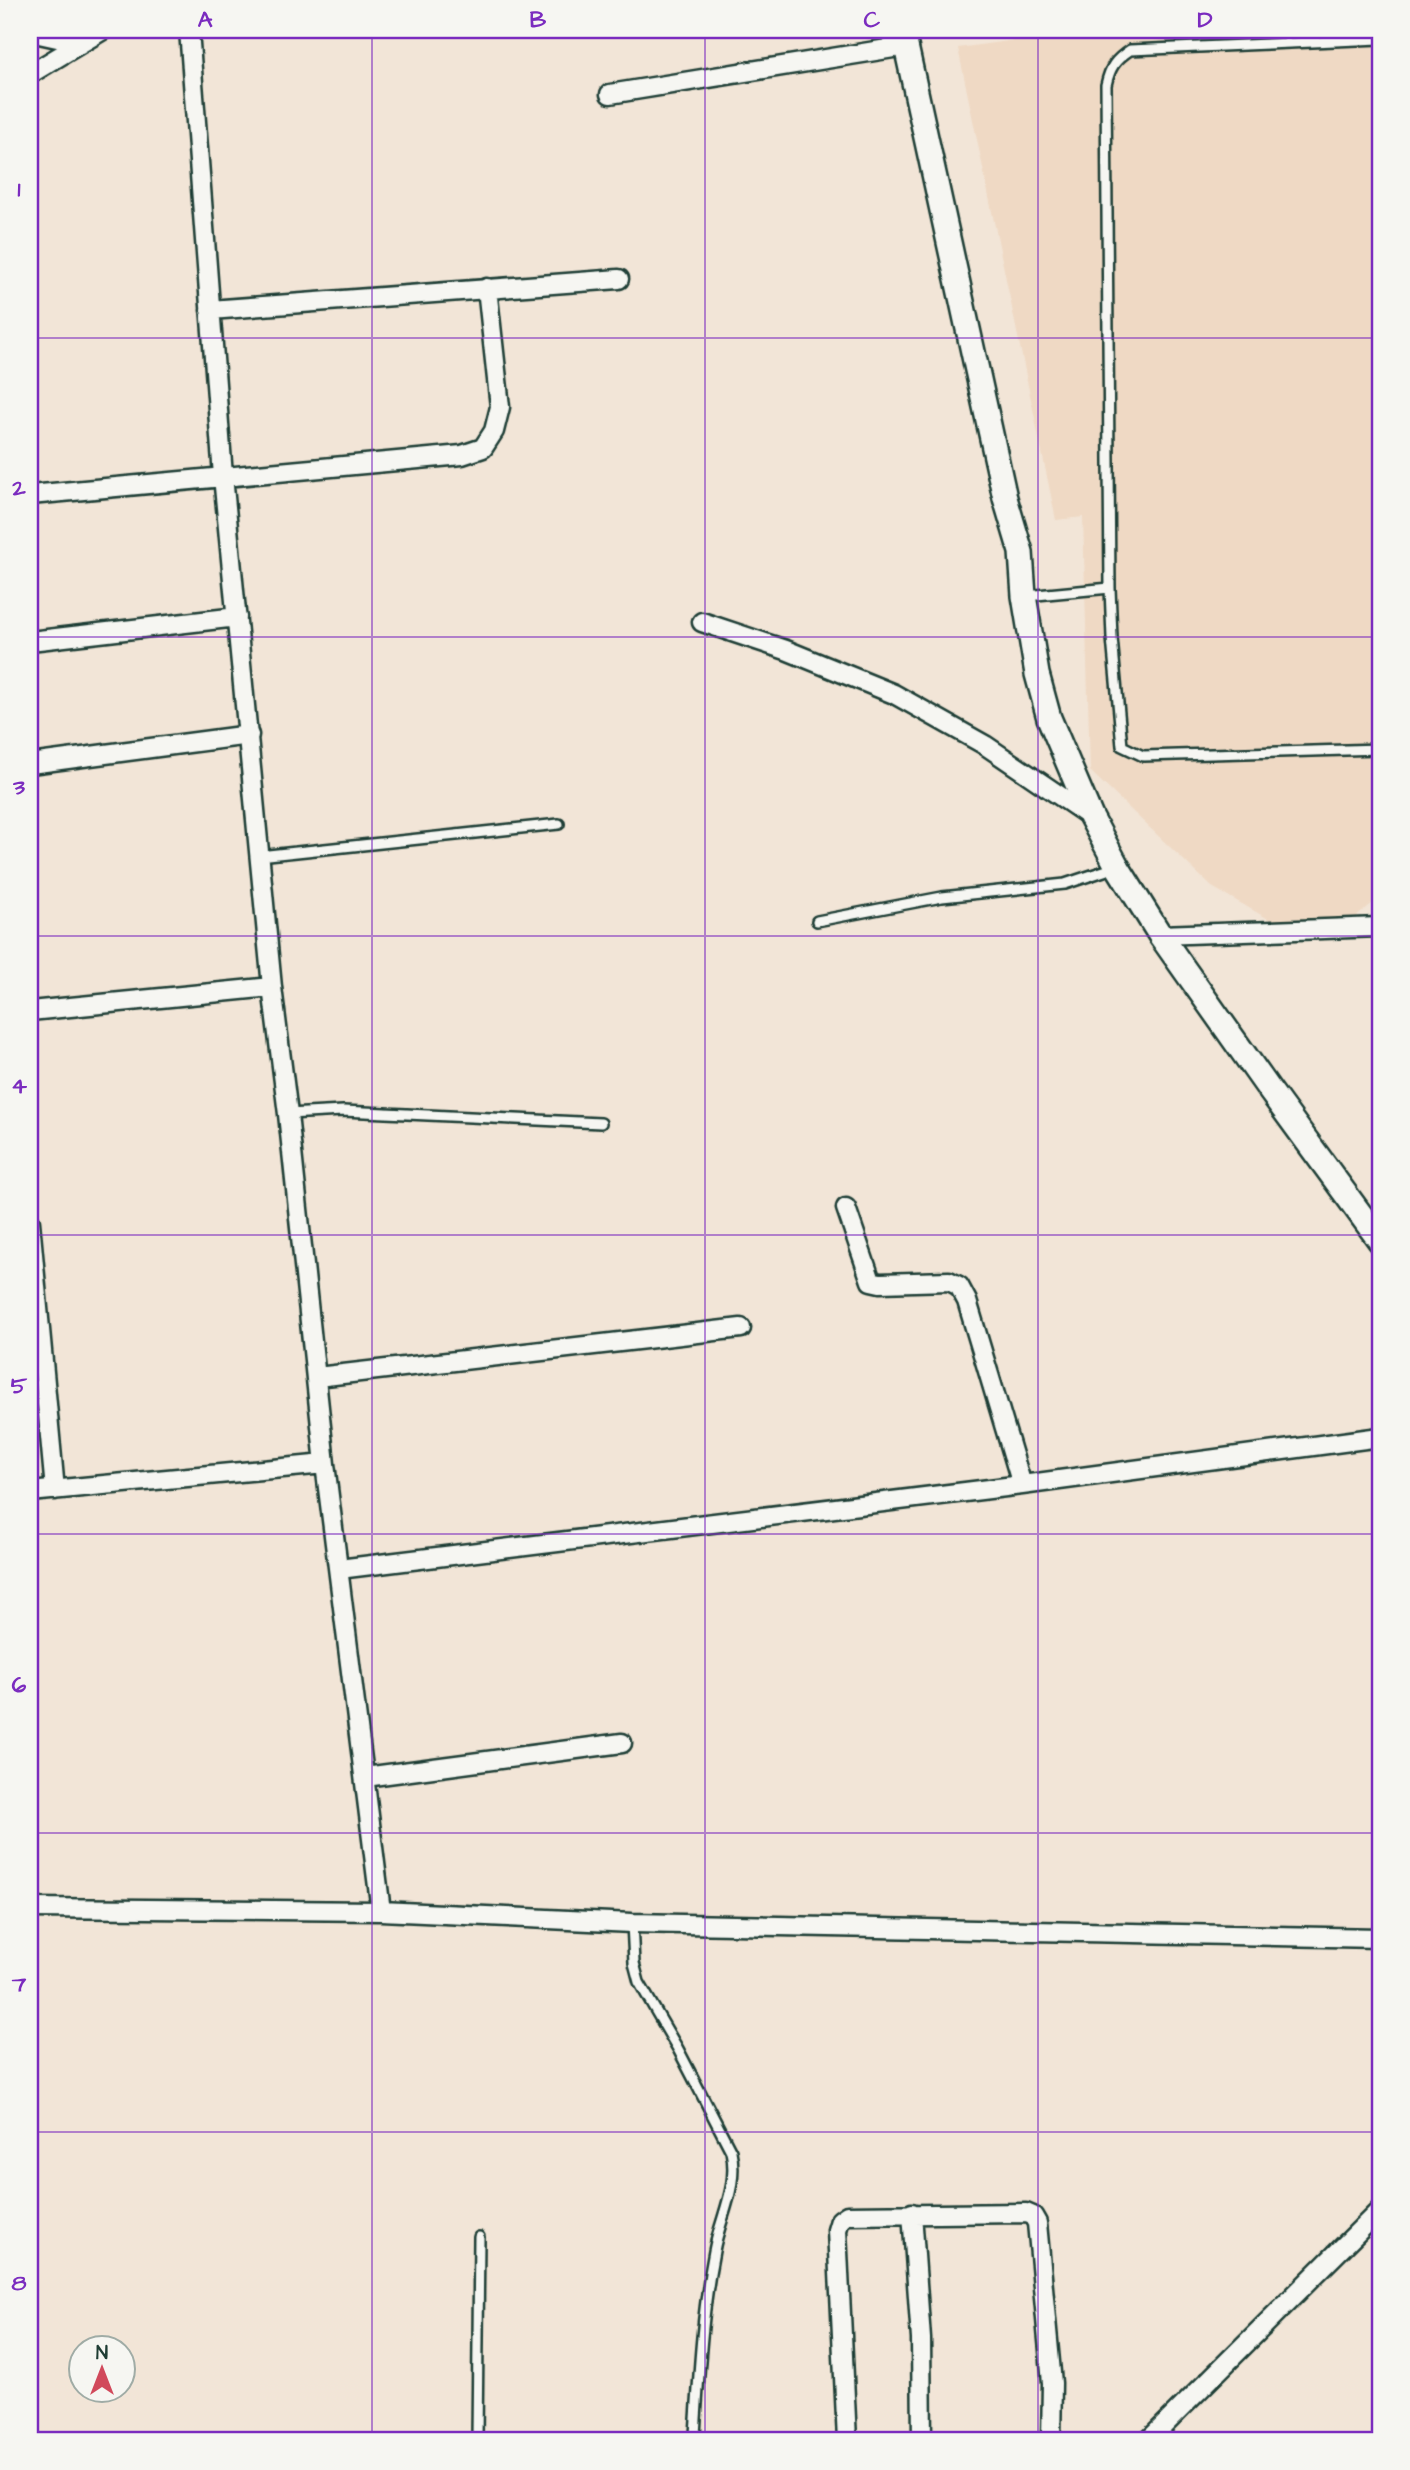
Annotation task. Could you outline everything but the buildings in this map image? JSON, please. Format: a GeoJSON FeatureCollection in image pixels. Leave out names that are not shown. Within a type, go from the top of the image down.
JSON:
{"type":"FeatureCollection","features":[{"type":"Feature","properties":{"kind":"street"},"geometry":{"type":"LineString","coordinates":[[30,74],[103,30]]}},
{"type":"Feature","properties":{"kind":"street"},"geometry":{"type":"LineString","coordinates":[[189,30],[223,476],[272,986],[325,1464],[382,1911]]}},
{"type":"Feature","properties":{"kind":"street"},"geometry":{"type":"LineString","coordinates":[[30,32],[80,43]]}},
{"type":"Feature","properties":{"kind":"street"},"geometry":{"type":"LineString","coordinates":[[610,94],[903,38],[1005,498],[1021,552],[1024,596],[1037,674],[1049,718],[1091,817],[1117,866],[1160,935],[1380,1241]]}},
{"type":"Feature","properties":{"kind":"street"},"geometry":{"type":"LineString","coordinates":[[210,310],[619,279]]}},
{"type":"Feature","properties":{"kind":"street"},"geometry":{"type":"LineString","coordinates":[[30,495],[462,455],[483,448],[494,431],[500,407],[487,288]]}},
{"type":"Feature","properties":{"kind":"street"},"geometry":{"type":"LineString","coordinates":[[30,642],[237,617]]}},
{"type":"Feature","properties":{"kind":"street"},"geometry":{"type":"LineString","coordinates":[[702,622],[786,650],[894,694],[985,745],[1091,817]]}},
{"type":"Feature","properties":{"kind":"street"},"geometry":{"type":"LineString","coordinates":[[30,764],[249,735]]}},
{"type":"Feature","properties":{"kind":"street"},"geometry":{"type":"LineString","coordinates":[[1160,935],[1380,927]]}},
{"type":"Feature","properties":{"kind":"street"},"geometry":{"type":"LineString","coordinates":[[30,1011],[272,986]]}},
{"type":"Feature","properties":{"kind":"street"},"geometry":{"type":"LineString","coordinates":[[846,1208],[871,1281],[949,1281],[959,1286],[967,1301],[1022,1485]]}},
{"type":"Feature","properties":{"kind":"street"},"geometry":{"type":"LineString","coordinates":[[30,1222],[55,1490]]}},
{"type":"Feature","properties":{"kind":"street"},"geometry":{"type":"LineString","coordinates":[[317,1377],[741,1328]]}},
{"type":"Feature","properties":{"kind":"street"},"geometry":{"type":"LineString","coordinates":[[339,1569],[1022,1485],[1380,1437]]}},
{"type":"Feature","properties":{"kind":"street"},"geometry":{"type":"LineString","coordinates":[[30,1492],[325,1464]]}},
{"type":"Feature","properties":{"kind":"street"},"geometry":{"type":"LineString","coordinates":[[365,1777],[622,1744]]}},
{"type":"Feature","properties":{"kind":"street"},"geometry":{"type":"LineString","coordinates":[[30,1908],[382,1911],[632,1923],[1380,1938]]}},
{"type":"Feature","properties":{"kind":"street"},"geometry":{"type":"LineString","coordinates":[[1149,2440],[1380,2210]]}},
{"type":"Feature","properties":{"kind":"street"},"geometry":{"type":"LineString","coordinates":[[912,2213],[921,2339],[922,2440]]}},
{"type":"Feature","properties":{"kind":"street"},"geometry":{"type":"LineString","coordinates":[[848,2440],[836,2230],[839,2220],[847,2215],[912,2213],[1026,2213],[1033,2216],[1037,2223],[1052,2383],[1051,2440]]}},
{"type":"Feature","properties":{"kind":"lane"},"geometry":{"type":"LineString","coordinates":[[1380,38],[1130,50],[1116,59],[1109,71],[1106,85],[1110,589],[1122,746],[1143,756],[1380,749]]}},
{"type":"Feature","properties":{"kind":"lane"},"geometry":{"type":"LineString","coordinates":[[1024,596],[1110,589]]}},
{"type":"Feature","properties":{"kind":"lane"},"geometry":{"type":"LineString","coordinates":[[259,856],[559,824]]}},
{"type":"Feature","properties":{"kind":"lane"},"geometry":{"type":"LineString","coordinates":[[817,922],[942,897],[1065,884],[1117,866]]}},
{"type":"Feature","properties":{"kind":"lane"},"geometry":{"type":"LineString","coordinates":[[288,1114],[343,1111],[601,1123]]}},
{"type":"Feature","properties":{"kind":"lane"},"geometry":{"type":"LineString","coordinates":[[632,1923],[634,1963],[639,1982],[732,2151],[736,2169],[714,2248],[702,2326],[695,2435],[692,2440]]}},
{"type":"Feature","properties":{"kind":"lane"},"geometry":{"type":"LineString","coordinates":[[477,2440],[479,2237]]}},
{"type":"Feature","properties":{"kind":"shaded area"},"geometry":{"type":"Polygon","coordinates":[[[1380,30],[1380,902],[1374,902],[1349,923],[1281,926],[1212,887],[1090,771],[1083,517],[1056,520],[958,48],[1073,32],[1380,30]]]}}]}
